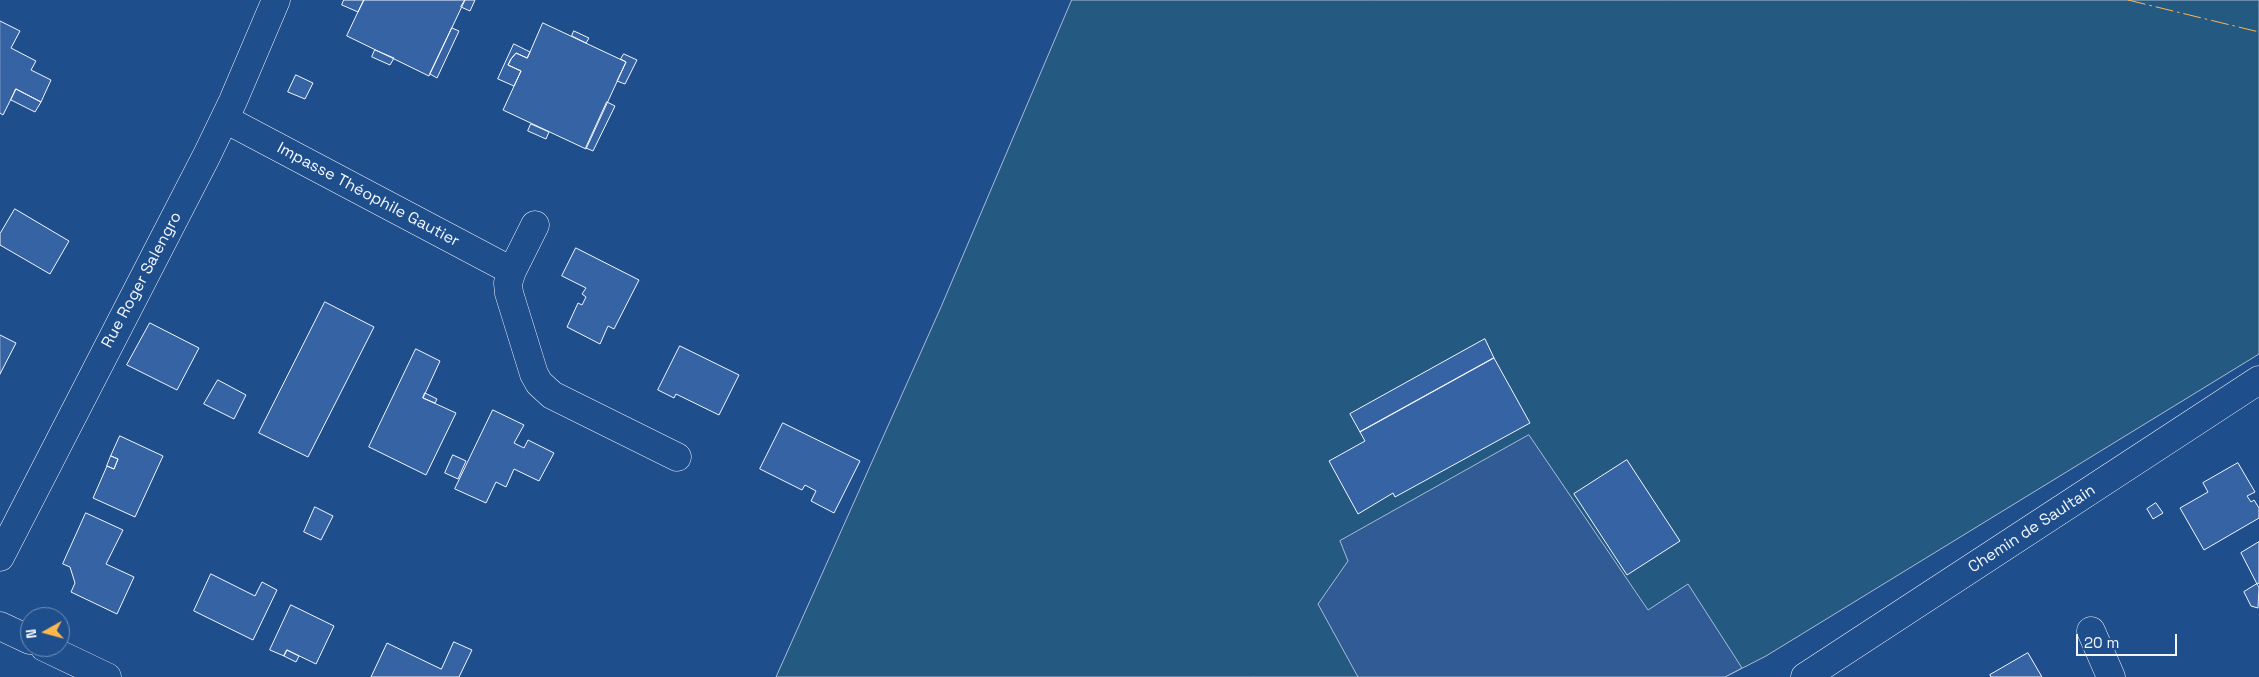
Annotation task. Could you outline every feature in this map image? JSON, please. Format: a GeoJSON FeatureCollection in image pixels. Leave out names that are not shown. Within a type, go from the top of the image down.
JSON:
{"type":"FeatureCollection","features":[{"type":"Feature","properties":{"kind":"street","name":"Rue Roger Salengro"},"geometry":{"type":"LineString","coordinates":[[0,557],[225,119],[276,0]]}},
{"type":"Feature","properties":{"kind":"street","name":"Impasse Théophile Gautier"},"geometry":{"type":"LineString","coordinates":[[225,119],[512,270]]}},
{"type":"Feature","properties":{"kind":"street"},"geometry":{"type":"LineString","coordinates":[[535,225],[512,270],[508,283],[508,293],[539,383],[552,395],[677,457]]}},
{"type":"Feature","properties":{"kind":"street","name":"Chemin de Saultain"},"geometry":{"type":"LineString","coordinates":[[1805,677],[2258,383]]}},
{"type":"Feature","properties":{"kind":"street"},"geometry":{"type":"LineString","coordinates":[[0,626],[20,635]]}},
{"type":"Feature","properties":{"kind":"street"},"geometry":{"type":"LineString","coordinates":[[2092,631],[2111,677]]}},
{"type":"Feature","properties":{"kind":"street"},"geometry":{"type":"LineString","coordinates":[[65,657],[107,677]]}},
{"type":"Feature","properties":{"kind":"shaded area"},"geometry":{"type":"Polygon","coordinates":[[[1072,0],[2259,0],[2259,354],[1766,656],[1725,677],[776,677],[941,307],[1072,0]]]}},
{"type":"Feature","properties":{"kind":"shaded area"},"geometry":{"type":"Polygon","coordinates":[[[1529,435],[1648,610],[1688,584],[1742,668],[1725,677],[1358,677],[1318,604],[1348,561],[1340,541],[1529,435]]]}},
{"type":"Feature","properties":{"kind":"building"},"geometry":{"type":"Polygon","coordinates":[[[344,0],[364,0],[358,12],[342,5],[344,0]]]}},
{"type":"Feature","properties":{"kind":"building"},"geometry":{"type":"Polygon","coordinates":[[[364,0],[465,0],[429,76],[347,36],[364,0]]]}},
{"type":"Feature","properties":{"kind":"building"},"geometry":{"type":"Polygon","coordinates":[[[465,0],[475,0],[470,11],[461,7],[465,0]]]}},
{"type":"Feature","properties":{"kind":"building"},"geometry":{"type":"Polygon","coordinates":[[[0,21],[20,31],[11,48],[36,61],[31,70],[51,80],[41,102],[16,89],[3,115],[0,113],[0,21]]]}},
{"type":"Feature","properties":{"kind":"building"},"geometry":{"type":"Polygon","coordinates":[[[543,23],[626,62],[586,149],[503,110],[521,71],[508,65],[516,53],[527,58],[543,23]]]}},
{"type":"Feature","properties":{"kind":"building"},"geometry":{"type":"Polygon","coordinates":[[[452,28],[459,31],[437,78],[430,74],[452,28]]]}},
{"type":"Feature","properties":{"kind":"building"},"geometry":{"type":"Polygon","coordinates":[[[574,31],[589,38],[586,43],[572,36],[574,31]]]}},
{"type":"Feature","properties":{"kind":"building"},"geometry":{"type":"Polygon","coordinates":[[[514,44],[530,52],[527,58],[516,53],[508,65],[521,71],[514,86],[498,79],[514,44]]]}},
{"type":"Feature","properties":{"kind":"building"},"geometry":{"type":"Polygon","coordinates":[[[375,50],[394,58],[390,65],[372,57],[375,50]]]}},
{"type":"Feature","properties":{"kind":"building"},"geometry":{"type":"Polygon","coordinates":[[[624,54],[637,60],[625,84],[617,81],[626,62],[621,59],[624,54]]]}},
{"type":"Feature","properties":{"kind":"building"},"geometry":{"type":"Polygon","coordinates":[[[296,75],[313,83],[305,99],[288,92],[296,75]]]}},
{"type":"Feature","properties":{"kind":"building"},"geometry":{"type":"Polygon","coordinates":[[[16,89],[41,102],[35,112],[11,100],[16,89]]]}},
{"type":"Feature","properties":{"kind":"building"},"geometry":{"type":"Polygon","coordinates":[[[607,102],[615,106],[593,151],[586,148],[607,102]]]}},
{"type":"Feature","properties":{"kind":"building"},"geometry":{"type":"Polygon","coordinates":[[[531,124],[549,132],[546,139],[528,131],[531,124]]]}},
{"type":"Feature","properties":{"kind":"building"},"geometry":{"type":"Polygon","coordinates":[[[15,209],[69,241],[50,274],[0,245],[0,234],[15,209]]]}},
{"type":"Feature","properties":{"kind":"building"},"geometry":{"type":"Polygon","coordinates":[[[576,248],[639,280],[614,329],[608,326],[600,344],[567,327],[578,303],[582,305],[586,297],[582,294],[586,288],[562,276],[576,248]]]}},
{"type":"Feature","properties":{"kind":"building"},"geometry":{"type":"Polygon","coordinates":[[[325,302],[374,327],[308,457],[259,433],[325,302]]]}},
{"type":"Feature","properties":{"kind":"building"},"geometry":{"type":"Polygon","coordinates":[[[150,323],[199,348],[177,390],[127,365],[150,323]]]}},
{"type":"Feature","properties":{"kind":"building"},"geometry":{"type":"Polygon","coordinates":[[[0,335],[16,343],[0,374],[0,335]]]}},
{"type":"Feature","properties":{"kind":"building"},"geometry":{"type":"Polygon","coordinates":[[[1485,339],[1494,358],[1360,432],[1350,414],[1485,339]]]}},
{"type":"Feature","properties":{"kind":"building"},"geometry":{"type":"Polygon","coordinates":[[[680,346],[739,375],[719,415],[676,394],[674,398],[658,390],[680,346]]]}},
{"type":"Feature","properties":{"kind":"building"},"geometry":{"type":"Polygon","coordinates":[[[416,349],[440,361],[423,398],[456,413],[426,475],[369,447],[416,349]]]}},
{"type":"Feature","properties":{"kind":"building"},"geometry":{"type":"Polygon","coordinates":[[[1494,358],[1530,423],[1395,497],[1393,493],[1358,514],[1329,461],[1365,441],[1360,432],[1494,358]]]}},
{"type":"Feature","properties":{"kind":"building"},"geometry":{"type":"Polygon","coordinates":[[[218,380],[246,395],[234,419],[204,404],[218,380]]]}},
{"type":"Feature","properties":{"kind":"building"},"geometry":{"type":"Polygon","coordinates":[[[425,393],[437,399],[435,403],[423,398],[425,393]]]}},
{"type":"Feature","properties":{"kind":"building"},"geometry":{"type":"Polygon","coordinates":[[[493,410],[524,425],[514,443],[524,448],[528,440],[554,453],[539,481],[514,469],[506,487],[496,482],[486,503],[455,489],[493,410]]]}},
{"type":"Feature","properties":{"kind":"building"},"geometry":{"type":"Polygon","coordinates":[[[783,423],[860,461],[834,513],[811,501],[816,491],[805,485],[802,490],[760,469],[783,423]]]}},
{"type":"Feature","properties":{"kind":"building"},"geometry":{"type":"Polygon","coordinates":[[[120,436],[163,456],[135,517],[93,498],[107,466],[114,469],[118,459],[111,456],[120,436]]]}},
{"type":"Feature","properties":{"kind":"building"},"geometry":{"type":"Polygon","coordinates":[[[453,455],[466,461],[458,479],[445,473],[453,455]]]}},
{"type":"Feature","properties":{"kind":"building"},"geometry":{"type":"Polygon","coordinates":[[[111,456],[118,459],[114,469],[107,466],[111,456]]]}},
{"type":"Feature","properties":{"kind":"building"},"geometry":{"type":"Polygon","coordinates":[[[1627,460],[1680,541],[1627,575],[1574,494],[1627,460]]]}},
{"type":"Feature","properties":{"kind":"building"},"geometry":{"type":"Polygon","coordinates":[[[2238,463],[2255,492],[2247,496],[2251,502],[2254,500],[2259,508],[2259,518],[2204,550],[2180,508],[2208,492],[2203,483],[2238,463]]]}},
{"type":"Feature","properties":{"kind":"building"},"geometry":{"type":"Polygon","coordinates":[[[2156,503],[2163,513],[2153,519],[2147,509],[2156,503]]]}},
{"type":"Feature","properties":{"kind":"building"},"geometry":{"type":"Polygon","coordinates":[[[315,507],[333,516],[321,540],[304,532],[315,507]]]}},
{"type":"Feature","properties":{"kind":"building"},"geometry":{"type":"Polygon","coordinates":[[[86,513],[123,530],[106,564],[134,577],[117,614],[71,592],[75,583],[70,567],[63,564],[86,513]]]}},
{"type":"Feature","properties":{"kind":"building"},"geometry":{"type":"Polygon","coordinates":[[[2259,542],[2259,583],[2257,584],[2241,553],[2259,542]]]}},
{"type":"Feature","properties":{"kind":"building"},"geometry":{"type":"Polygon","coordinates":[[[211,574],[255,596],[262,582],[277,590],[253,640],[194,611],[211,574]]]}},
{"type":"Feature","properties":{"kind":"building"},"geometry":{"type":"Polygon","coordinates":[[[2257,584],[2259,587],[2258,608],[2251,606],[2244,592],[2257,584]]]}},
{"type":"Feature","properties":{"kind":"building"},"geometry":{"type":"Polygon","coordinates":[[[291,605],[334,626],[316,664],[287,650],[284,656],[270,650],[291,605]]]}},
{"type":"Feature","properties":{"kind":"building"},"geometry":{"type":"Polygon","coordinates":[[[454,642],[472,650],[459,677],[371,677],[387,643],[441,669],[454,642]]]}},
{"type":"Feature","properties":{"kind":"building"},"geometry":{"type":"Polygon","coordinates":[[[287,650],[299,656],[296,662],[284,656],[287,650]]]}},
{"type":"Feature","properties":{"kind":"building"},"geometry":{"type":"Polygon","coordinates":[[[2028,653],[2042,677],[1991,677],[1990,675],[2028,653]]]}},
{"type":"Feature","properties":{"kind":"power"},"geometry":{"type":"LineString","coordinates":[[2128,0],[2259,32]]}}]}
